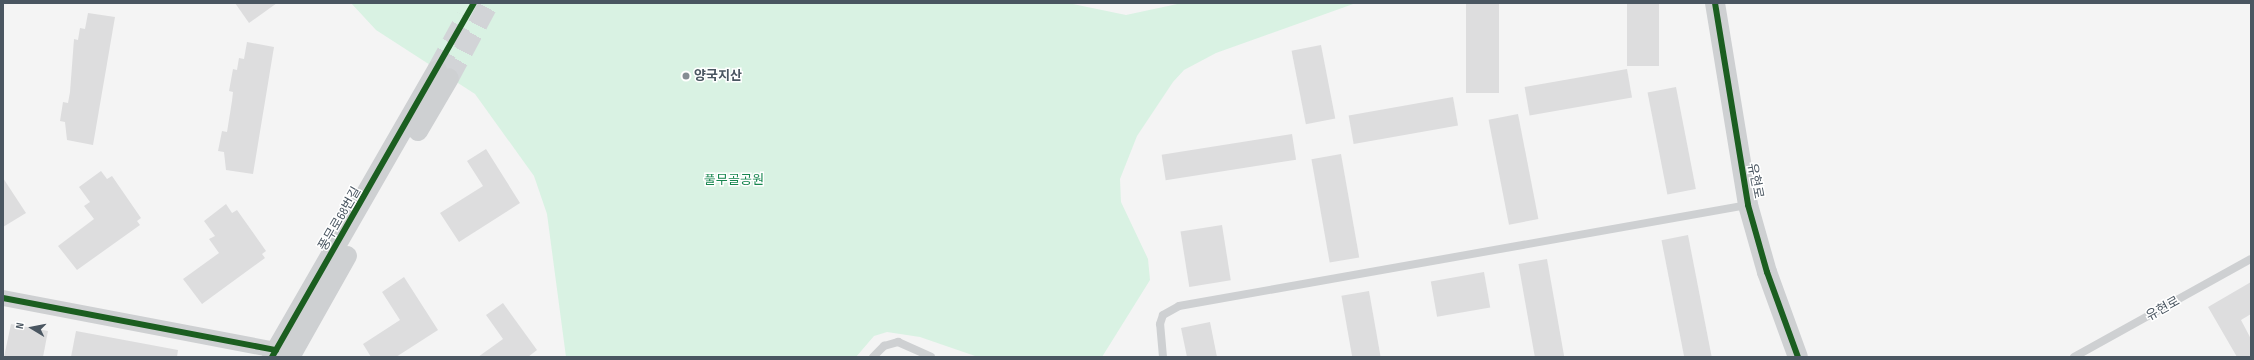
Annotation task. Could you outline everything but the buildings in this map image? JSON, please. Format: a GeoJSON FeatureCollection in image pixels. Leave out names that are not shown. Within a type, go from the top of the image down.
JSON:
{"type":"FeatureCollection","features":[{"type":"Feature","properties":{"kind":"street","name":"유현로"},"geometry":{"type":"LineString","coordinates":[[1715,3],[1748,204],[1766,272],[1798,357]]}},
{"type":"Feature","properties":{"kind":"street","name":"풍무로68번길"},"geometry":{"type":"LineString","coordinates":[[285,355],[443,74]]}},
{"type":"Feature","properties":{"kind":"street"},"geometry":{"type":"LineString","coordinates":[[3,298],[285,355]]}},
{"type":"Feature","properties":{"kind":"lane"},"geometry":{"type":"LineString","coordinates":[[1163,357],[1160,324],[1163,315],[1178,306],[1748,204]]}},
{"type":"Feature","properties":{"kind":"lane","name":"유현로"},"geometry":{"type":"LineString","coordinates":[[2074,357],[2251,259]]}},
{"type":"Feature","properties":{"kind":"lane"},"geometry":{"type":"LineString","coordinates":[[873,357],[884,346],[898,342],[931,357]]}},
{"type":"Feature","properties":{"kind":"green space","name":"풀무골공원"},"geometry":{"type":"Polygon","coordinates":[[[351,3],[1068,3],[1126,15],[1182,3],[1356,3],[1216,53],[1184,70],[1173,82],[1137,136],[1120,179],[1121,202],[1148,259],[1150,280],[1102,357],[978,357],[920,337],[887,332],[874,336],[856,357],[566,357],[547,214],[534,176],[475,94],[376,30],[351,3]]]}},
{"type":"Feature","properties":{"kind":"tunnel"},"geometry":{"type":"LineString","coordinates":[[449,78],[489,3]]}},
{"type":"Feature","properties":{"kind":"tunnel"},"geometry":{"type":"LineString","coordinates":[[437,70],[466,17]]}},
{"type":"Feature","properties":{"kind":"cycle path"},"geometry":{"type":"LineString","coordinates":[[272,357],[474,3]]}},
{"type":"Feature","properties":{"kind":"cycle path"},"geometry":{"type":"LineString","coordinates":[[1715,3],[1748,205],[1767,272],[1798,357]]}},
{"type":"Feature","properties":{"kind":"cycle path"},"geometry":{"type":"LineString","coordinates":[[3,298],[276,350]]}},
{"type":"Feature","properties":{"kind":"place","name":"양국지산"},"geometry":{"type":"Point","coordinates":[686,76]}}]}
